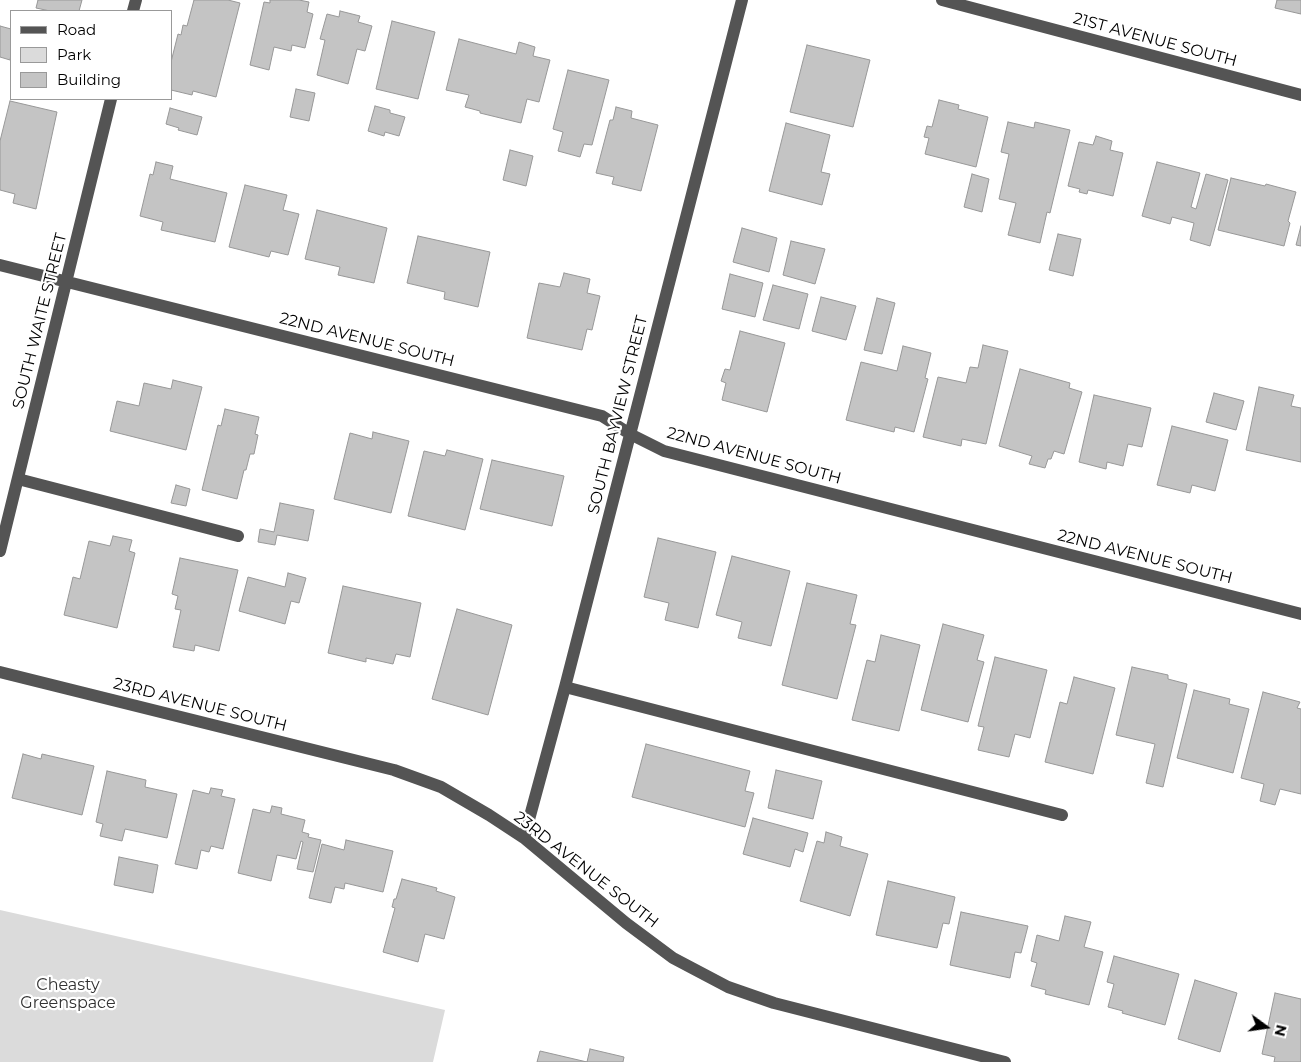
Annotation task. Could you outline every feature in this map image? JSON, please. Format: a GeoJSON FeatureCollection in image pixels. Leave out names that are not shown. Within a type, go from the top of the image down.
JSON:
{"type":"FeatureCollection","features":[{"type":"Feature","properties":{"kind":"street","name":"SOUTH BAYVIEW STREET"},"geometry":{"type":"LineString","coordinates":[[524,838],[565,687],[742,0]]}},
{"type":"Feature","properties":{"kind":"street","name":"21ST AVENUE SOUTH"},"geometry":{"type":"LineString","coordinates":[[942,0],[1301,95]]}},
{"type":"Feature","properties":{"kind":"street","name":"SOUTH WAITE STREET"},"geometry":{"type":"LineString","coordinates":[[0,551],[111,100]]}},
{"type":"Feature","properties":{"kind":"street","name":"22ND AVENUE SOUTH"},"geometry":{"type":"LineString","coordinates":[[0,265],[602,416],[630,434],[664,451],[1301,614]]}},
{"type":"Feature","properties":{"kind":"street"},"geometry":{"type":"LineString","coordinates":[[18,479],[238,536]]}},
{"type":"Feature","properties":{"kind":"street","name":"23RD AVENUE SOUTH"},"geometry":{"type":"LineString","coordinates":[[0,672],[394,770],[441,787],[524,838],[626,924],[673,958],[728,987],[774,1003],[1005,1062]]}},
{"type":"Feature","properties":{"kind":"street"},"geometry":{"type":"LineString","coordinates":[[565,687],[1062,815]]}},
{"type":"Feature","properties":{"kind":"green space","name":"Cheasty Greenspace"},"geometry":{"type":"Polygon","coordinates":[[[0,910],[445,1010],[433,1062],[0,1062],[0,910]]]}},
{"type":"Feature","properties":{"kind":"building"},"geometry":{"type":"Polygon","coordinates":[[[38,0],[82,0],[79,10],[45,10],[36,8],[38,0]]]}},
{"type":"Feature","properties":{"kind":"building"},"geometry":{"type":"Polygon","coordinates":[[[194,0],[228,0],[240,3],[216,97],[193,91],[192,95],[172,90],[172,58],[178,34],[181,35],[183,25],[187,26],[194,0]]]}},
{"type":"Feature","properties":{"kind":"building"},"geometry":{"type":"Polygon","coordinates":[[[270,0],[309,2],[307,12],[313,14],[305,48],[292,45],[291,51],[274,47],[269,70],[250,65],[264,2],[270,3],[270,0]]]}},
{"type":"Feature","properties":{"kind":"building"},"geometry":{"type":"Polygon","coordinates":[[[1277,0],[1301,0],[1301,14],[1275,8],[1277,0]]]}},
{"type":"Feature","properties":{"kind":"building"},"geometry":{"type":"Polygon","coordinates":[[[340,11],[360,16],[358,22],[372,26],[365,51],[357,49],[348,84],[317,75],[325,40],[320,39],[327,14],[339,17],[340,11]]]}},
{"type":"Feature","properties":{"kind":"building"},"geometry":{"type":"Polygon","coordinates":[[[392,21],[435,32],[418,99],[376,89],[392,21]]]}},
{"type":"Feature","properties":{"kind":"building"},"geometry":{"type":"Polygon","coordinates":[[[0,26],[10,29],[10,60],[0,57],[0,26]]]}},
{"type":"Feature","properties":{"kind":"building"},"geometry":{"type":"Polygon","coordinates":[[[459,39],[516,54],[519,42],[535,47],[533,56],[550,60],[539,102],[527,99],[521,123],[480,113],[480,111],[465,107],[469,95],[446,90],[459,39]]]}},
{"type":"Feature","properties":{"kind":"building"},"geometry":{"type":"Polygon","coordinates":[[[807,45],[870,60],[853,127],[790,112],[807,45]]]}},
{"type":"Feature","properties":{"kind":"building"},"geometry":{"type":"Polygon","coordinates":[[[568,70],[609,80],[592,145],[584,144],[580,157],[558,151],[563,132],[553,129],[568,70]]]}},
{"type":"Feature","properties":{"kind":"building"},"geometry":{"type":"Polygon","coordinates":[[[296,89],[315,93],[309,121],[290,117],[296,89]]]}},
{"type":"Feature","properties":{"kind":"building"},"geometry":{"type":"Polygon","coordinates":[[[939,100],[959,105],[958,109],[988,117],[976,167],[925,154],[929,138],[924,137],[927,126],[932,127],[939,100]]]}},
{"type":"Feature","properties":{"kind":"building"},"geometry":{"type":"Polygon","coordinates":[[[10,101],[57,112],[36,209],[13,203],[15,194],[0,190],[0,141],[10,101]]]}},
{"type":"Feature","properties":{"kind":"building"},"geometry":{"type":"Polygon","coordinates":[[[375,106],[405,117],[399,136],[385,132],[384,136],[368,131],[375,106]]]}},
{"type":"Feature","properties":{"kind":"building"},"geometry":{"type":"Polygon","coordinates":[[[616,107],[632,111],[631,118],[658,125],[641,191],[612,184],[614,177],[596,173],[610,120],[613,120],[616,107]]]}},
{"type":"Feature","properties":{"kind":"building"},"geometry":{"type":"Polygon","coordinates":[[[170,108],[202,117],[197,135],[178,130],[179,128],[166,124],[170,108]]]}},
{"type":"Feature","properties":{"kind":"building"},"geometry":{"type":"Polygon","coordinates":[[[1008,122],[1034,128],[1035,122],[1070,130],[1050,213],[1047,212],[1040,243],[1008,235],[1016,203],[999,199],[1009,154],[1001,152],[1008,122]]]}},
{"type":"Feature","properties":{"kind":"building"},"geometry":{"type":"Polygon","coordinates":[[[786,123],[830,135],[821,172],[830,174],[822,205],[769,191],[786,123]]]}},
{"type":"Feature","properties":{"kind":"building"},"geometry":{"type":"Polygon","coordinates":[[[1096,136],[1112,141],[1110,150],[1123,153],[1113,196],[1088,190],[1087,194],[1079,192],[1080,189],[1068,186],[1079,142],[1093,145],[1096,136]]]}},
{"type":"Feature","properties":{"kind":"building"},"geometry":{"type":"Polygon","coordinates":[[[510,150],[533,156],[526,186],[503,180],[510,150]]]}},
{"type":"Feature","properties":{"kind":"building"},"geometry":{"type":"Polygon","coordinates":[[[156,162],[173,166],[170,179],[227,193],[215,242],[161,230],[163,222],[140,216],[150,174],[153,175],[156,162]]]}},
{"type":"Feature","properties":{"kind":"building"},"geometry":{"type":"Polygon","coordinates":[[[1157,162],[1200,173],[1191,207],[1196,209],[1206,174],[1228,180],[1210,246],[1190,240],[1194,223],[1172,217],[1170,224],[1142,216],[1157,162]]]}},
{"type":"Feature","properties":{"kind":"building"},"geometry":{"type":"Polygon","coordinates":[[[972,174],[989,179],[982,212],[964,207],[972,174]]]}},
{"type":"Feature","properties":{"kind":"building"},"geometry":{"type":"Polygon","coordinates":[[[1231,178],[1265,186],[1266,184],[1296,192],[1288,221],[1290,223],[1284,246],[1218,230],[1231,178]]]}},
{"type":"Feature","properties":{"kind":"building"},"geometry":{"type":"Polygon","coordinates":[[[245,185],[287,195],[283,210],[299,214],[288,255],[271,251],[269,257],[229,247],[245,185]]]}},
{"type":"Feature","properties":{"kind":"building"},"geometry":{"type":"Polygon","coordinates":[[[317,210],[387,228],[374,283],[338,275],[340,267],[305,259],[317,210]]]}},
{"type":"Feature","properties":{"kind":"building"},"geometry":{"type":"Polygon","coordinates":[[[1301,226],[1301,246],[1296,245],[1301,226]]]}},
{"type":"Feature","properties":{"kind":"building"},"geometry":{"type":"Polygon","coordinates":[[[742,228],[777,238],[769,272],[733,262],[742,228]]]}},
{"type":"Feature","properties":{"kind":"building"},"geometry":{"type":"Polygon","coordinates":[[[1058,234],[1081,239],[1073,276],[1049,270],[1058,234]]]}},
{"type":"Feature","properties":{"kind":"building"},"geometry":{"type":"Polygon","coordinates":[[[418,236],[490,252],[478,307],[444,299],[445,292],[407,283],[418,236]]]}},
{"type":"Feature","properties":{"kind":"building"},"geometry":{"type":"Polygon","coordinates":[[[791,241],[825,249],[815,284],[783,275],[791,241]]]}},
{"type":"Feature","properties":{"kind":"building"},"geometry":{"type":"Polygon","coordinates":[[[564,273],[590,279],[587,293],[600,296],[592,330],[587,329],[582,350],[527,338],[539,283],[560,287],[564,273]]]}},
{"type":"Feature","properties":{"kind":"building"},"geometry":{"type":"Polygon","coordinates":[[[730,274],[763,283],[755,317],[722,309],[730,274]]]}},
{"type":"Feature","properties":{"kind":"building"},"geometry":{"type":"Polygon","coordinates":[[[773,285],[808,294],[799,329],[763,320],[773,285]]]}},
{"type":"Feature","properties":{"kind":"building"},"geometry":{"type":"Polygon","coordinates":[[[821,297],[856,306],[846,340],[812,331],[821,297]]]}},
{"type":"Feature","properties":{"kind":"building"},"geometry":{"type":"Polygon","coordinates":[[[877,298],[895,303],[882,354],[864,350],[877,298]]]}},
{"type":"Feature","properties":{"kind":"building"},"geometry":{"type":"Polygon","coordinates":[[[740,331],[785,343],[767,412],[722,400],[726,383],[721,381],[725,369],[730,370],[740,331]]]}},
{"type":"Feature","properties":{"kind":"building"},"geometry":{"type":"Polygon","coordinates":[[[983,345],[1008,351],[986,444],[962,439],[961,446],[923,437],[938,377],[966,383],[970,367],[978,368],[983,345]]]}},
{"type":"Feature","properties":{"kind":"building"},"geometry":{"type":"Polygon","coordinates":[[[903,346],[931,353],[925,378],[928,379],[914,432],[895,427],[894,432],[846,420],[861,362],[897,371],[903,346]]]}},
{"type":"Feature","properties":{"kind":"building"},"geometry":{"type":"Polygon","coordinates":[[[1020,369],[1070,383],[1069,388],[1082,392],[1064,454],[1054,451],[1051,459],[1048,459],[1045,468],[1029,464],[1032,456],[999,446],[1020,369]]]}},
{"type":"Feature","properties":{"kind":"building"},"geometry":{"type":"Polygon","coordinates":[[[173,380],[202,387],[186,450],[110,431],[117,401],[139,406],[144,383],[171,389],[173,380]]]}},
{"type":"Feature","properties":{"kind":"building"},"geometry":{"type":"Polygon","coordinates":[[[1259,387],[1294,395],[1291,406],[1301,408],[1301,462],[1246,450],[1259,387]]]}},
{"type":"Feature","properties":{"kind":"building"},"geometry":{"type":"Polygon","coordinates":[[[1214,393],[1244,401],[1236,430],[1206,422],[1214,393]]]}},
{"type":"Feature","properties":{"kind":"building"},"geometry":{"type":"Polygon","coordinates":[[[1094,395],[1151,408],[1142,447],[1128,444],[1123,466],[1107,462],[1106,469],[1079,462],[1094,395]]]}},
{"type":"Feature","properties":{"kind":"building"},"geometry":{"type":"Polygon","coordinates":[[[225,409],[259,417],[255,434],[258,435],[254,454],[250,454],[237,499],[202,490],[218,425],[221,426],[225,409]]]}},
{"type":"Feature","properties":{"kind":"building"},"geometry":{"type":"Polygon","coordinates":[[[1172,426],[1228,440],[1215,491],[1192,485],[1190,493],[1157,485],[1172,426]]]}},
{"type":"Feature","properties":{"kind":"building"},"geometry":{"type":"Polygon","coordinates":[[[373,432],[409,441],[391,513],[334,499],[350,433],[372,439],[373,432]]]}},
{"type":"Feature","properties":{"kind":"building"},"geometry":{"type":"Polygon","coordinates":[[[447,450],[483,459],[465,530],[408,516],[424,451],[445,456],[447,450]]]}},
{"type":"Feature","properties":{"kind":"building"},"geometry":{"type":"Polygon","coordinates":[[[492,460],[564,476],[552,526],[480,509],[492,460]]]}},
{"type":"Feature","properties":{"kind":"building"},"geometry":{"type":"Polygon","coordinates":[[[176,485],[190,489],[186,506],[171,503],[176,485]]]}},
{"type":"Feature","properties":{"kind":"building"},"geometry":{"type":"Polygon","coordinates":[[[280,503],[314,510],[308,541],[277,535],[275,545],[258,542],[260,529],[274,532],[280,503]]]}},
{"type":"Feature","properties":{"kind":"building"},"geometry":{"type":"Polygon","coordinates":[[[113,536],[132,540],[129,551],[135,553],[117,628],[64,615],[73,577],[80,579],[89,541],[110,546],[113,536]]]}},
{"type":"Feature","properties":{"kind":"building"},"geometry":{"type":"Polygon","coordinates":[[[658,538],[716,552],[698,628],[665,620],[669,603],[644,597],[658,538]]]}},
{"type":"Feature","properties":{"kind":"building"},"geometry":{"type":"Polygon","coordinates":[[[732,556],[790,571],[771,646],[738,638],[742,622],[716,615],[732,556]]]}},
{"type":"Feature","properties":{"kind":"building"},"geometry":{"type":"Polygon","coordinates":[[[180,558],[238,570],[219,651],[195,645],[194,651],[173,647],[181,610],[175,609],[178,596],[172,594],[180,558]]]}},
{"type":"Feature","properties":{"kind":"building"},"geometry":{"type":"Polygon","coordinates":[[[288,573],[306,578],[299,603],[291,601],[285,624],[239,611],[248,577],[285,587],[288,573]]]}},
{"type":"Feature","properties":{"kind":"building"},"geometry":{"type":"Polygon","coordinates":[[[807,583],[857,595],[850,624],[856,625],[837,699],[782,685],[807,583]]]}},
{"type":"Feature","properties":{"kind":"building"},"geometry":{"type":"Polygon","coordinates":[[[343,586],[421,603],[410,657],[396,654],[393,664],[366,658],[366,662],[328,653],[343,586]]]}},
{"type":"Feature","properties":{"kind":"building"},"geometry":{"type":"Polygon","coordinates":[[[457,609],[512,625],[488,715],[432,699],[457,609]]]}},
{"type":"Feature","properties":{"kind":"building"},"geometry":{"type":"Polygon","coordinates":[[[943,624],[984,635],[977,660],[984,662],[968,722],[921,710],[943,624]]]}},
{"type":"Feature","properties":{"kind":"building"},"geometry":{"type":"Polygon","coordinates":[[[881,635],[920,645],[899,731],[852,720],[867,660],[875,662],[881,635]]]}},
{"type":"Feature","properties":{"kind":"building"},"geometry":{"type":"Polygon","coordinates":[[[995,657],[1047,670],[1030,738],[1015,734],[1009,757],[978,750],[984,727],[978,726],[995,657]]]}},
{"type":"Feature","properties":{"kind":"building"},"geometry":{"type":"Polygon","coordinates":[[[1132,667],[1168,675],[1168,679],[1187,684],[1163,787],[1146,783],[1155,744],[1116,735],[1132,667]]]}},
{"type":"Feature","properties":{"kind":"building"},"geometry":{"type":"Polygon","coordinates":[[[1074,677],[1115,688],[1093,774],[1045,762],[1060,702],[1067,704],[1074,677]]]}},
{"type":"Feature","properties":{"kind":"building"},"geometry":{"type":"Polygon","coordinates":[[[1194,690],[1230,699],[1229,704],[1249,709],[1233,773],[1177,758],[1194,690]]]}},
{"type":"Feature","properties":{"kind":"building"},"geometry":{"type":"Polygon","coordinates":[[[1263,692],[1300,702],[1297,708],[1301,709],[1301,794],[1280,789],[1275,805],[1260,801],[1264,784],[1241,778],[1263,692]]]}},
{"type":"Feature","properties":{"kind":"building"},"geometry":{"type":"Polygon","coordinates":[[[646,744],[750,771],[745,791],[754,793],[745,827],[632,797],[646,744]]]}},
{"type":"Feature","properties":{"kind":"building"},"geometry":{"type":"Polygon","coordinates":[[[23,754],[41,759],[42,754],[94,766],[82,815],[12,798],[23,754]]]}},
{"type":"Feature","properties":{"kind":"building"},"geometry":{"type":"Polygon","coordinates":[[[776,770],[822,781],[813,819],[768,808],[776,770]]]}},
{"type":"Feature","properties":{"kind":"building"},"geometry":{"type":"Polygon","coordinates":[[[107,771],[146,780],[145,787],[177,794],[167,838],[125,829],[122,841],[100,836],[103,824],[96,822],[107,771]]]}},
{"type":"Feature","properties":{"kind":"building"},"geometry":{"type":"Polygon","coordinates":[[[211,788],[223,790],[221,796],[235,799],[223,849],[211,846],[209,852],[201,850],[197,869],[175,864],[193,790],[209,794],[211,788]]]}},
{"type":"Feature","properties":{"kind":"building"},"geometry":{"type":"Polygon","coordinates":[[[272,806],[282,808],[281,814],[305,820],[302,832],[309,834],[308,837],[321,840],[313,872],[297,869],[303,842],[301,841],[296,859],[277,855],[271,881],[238,873],[253,809],[270,813],[272,806]]]}},
{"type":"Feature","properties":{"kind":"building"},"geometry":{"type":"Polygon","coordinates":[[[753,818],[808,833],[803,852],[795,849],[790,867],[743,854],[753,818]]]}},
{"type":"Feature","properties":{"kind":"building"},"geometry":{"type":"Polygon","coordinates":[[[826,832],[842,837],[840,846],[868,854],[850,916],[800,901],[817,841],[824,843],[826,832]]]}},
{"type":"Feature","properties":{"kind":"building"},"geometry":{"type":"Polygon","coordinates":[[[346,840],[393,851],[383,892],[345,883],[344,889],[335,887],[331,903],[309,898],[322,844],[344,850],[346,840]]]}},
{"type":"Feature","properties":{"kind":"building"},"geometry":{"type":"Polygon","coordinates":[[[119,857],[158,865],[153,893],[114,885],[119,857]]]}},
{"type":"Feature","properties":{"kind":"building"},"geometry":{"type":"Polygon","coordinates":[[[402,879],[437,888],[436,891],[455,897],[444,939],[425,934],[418,962],[383,952],[395,908],[392,907],[394,899],[396,899],[402,879]]]}},
{"type":"Feature","properties":{"kind":"building"},"geometry":{"type":"Polygon","coordinates":[[[888,881],[955,897],[949,924],[943,923],[937,948],[876,935],[888,881]]]}},
{"type":"Feature","properties":{"kind":"building"},"geometry":{"type":"Polygon","coordinates":[[[961,912],[1028,926],[1021,953],[1015,952],[1010,978],[950,965],[961,912]]]}},
{"type":"Feature","properties":{"kind":"building"},"geometry":{"type":"Polygon","coordinates":[[[1065,916],[1091,922],[1084,947],[1103,952],[1089,1005],[1045,994],[1046,990],[1031,986],[1037,963],[1031,961],[1037,935],[1059,941],[1065,916]]]}},
{"type":"Feature","properties":{"kind":"building"},"geometry":{"type":"Polygon","coordinates":[[[1114,956],[1179,974],[1165,1025],[1122,1013],[1123,1011],[1108,1007],[1114,984],[1107,982],[1114,956]]]}},
{"type":"Feature","properties":{"kind":"building"},"geometry":{"type":"Polygon","coordinates":[[[1195,980],[1237,993],[1220,1052],[1178,1039],[1195,980]]]}},
{"type":"Feature","properties":{"kind":"building"},"geometry":{"type":"Polygon","coordinates":[[[1275,993],[1301,999],[1301,1062],[1274,1062],[1275,1057],[1262,1054],[1275,993]]]}},
{"type":"Feature","properties":{"kind":"building"},"geometry":{"type":"Polygon","coordinates":[[[590,1049],[624,1057],[623,1062],[587,1062],[590,1049]]]}},
{"type":"Feature","properties":{"kind":"building"},"geometry":{"type":"Polygon","coordinates":[[[540,1051],[587,1062],[537,1062],[540,1051]]]}}]}
